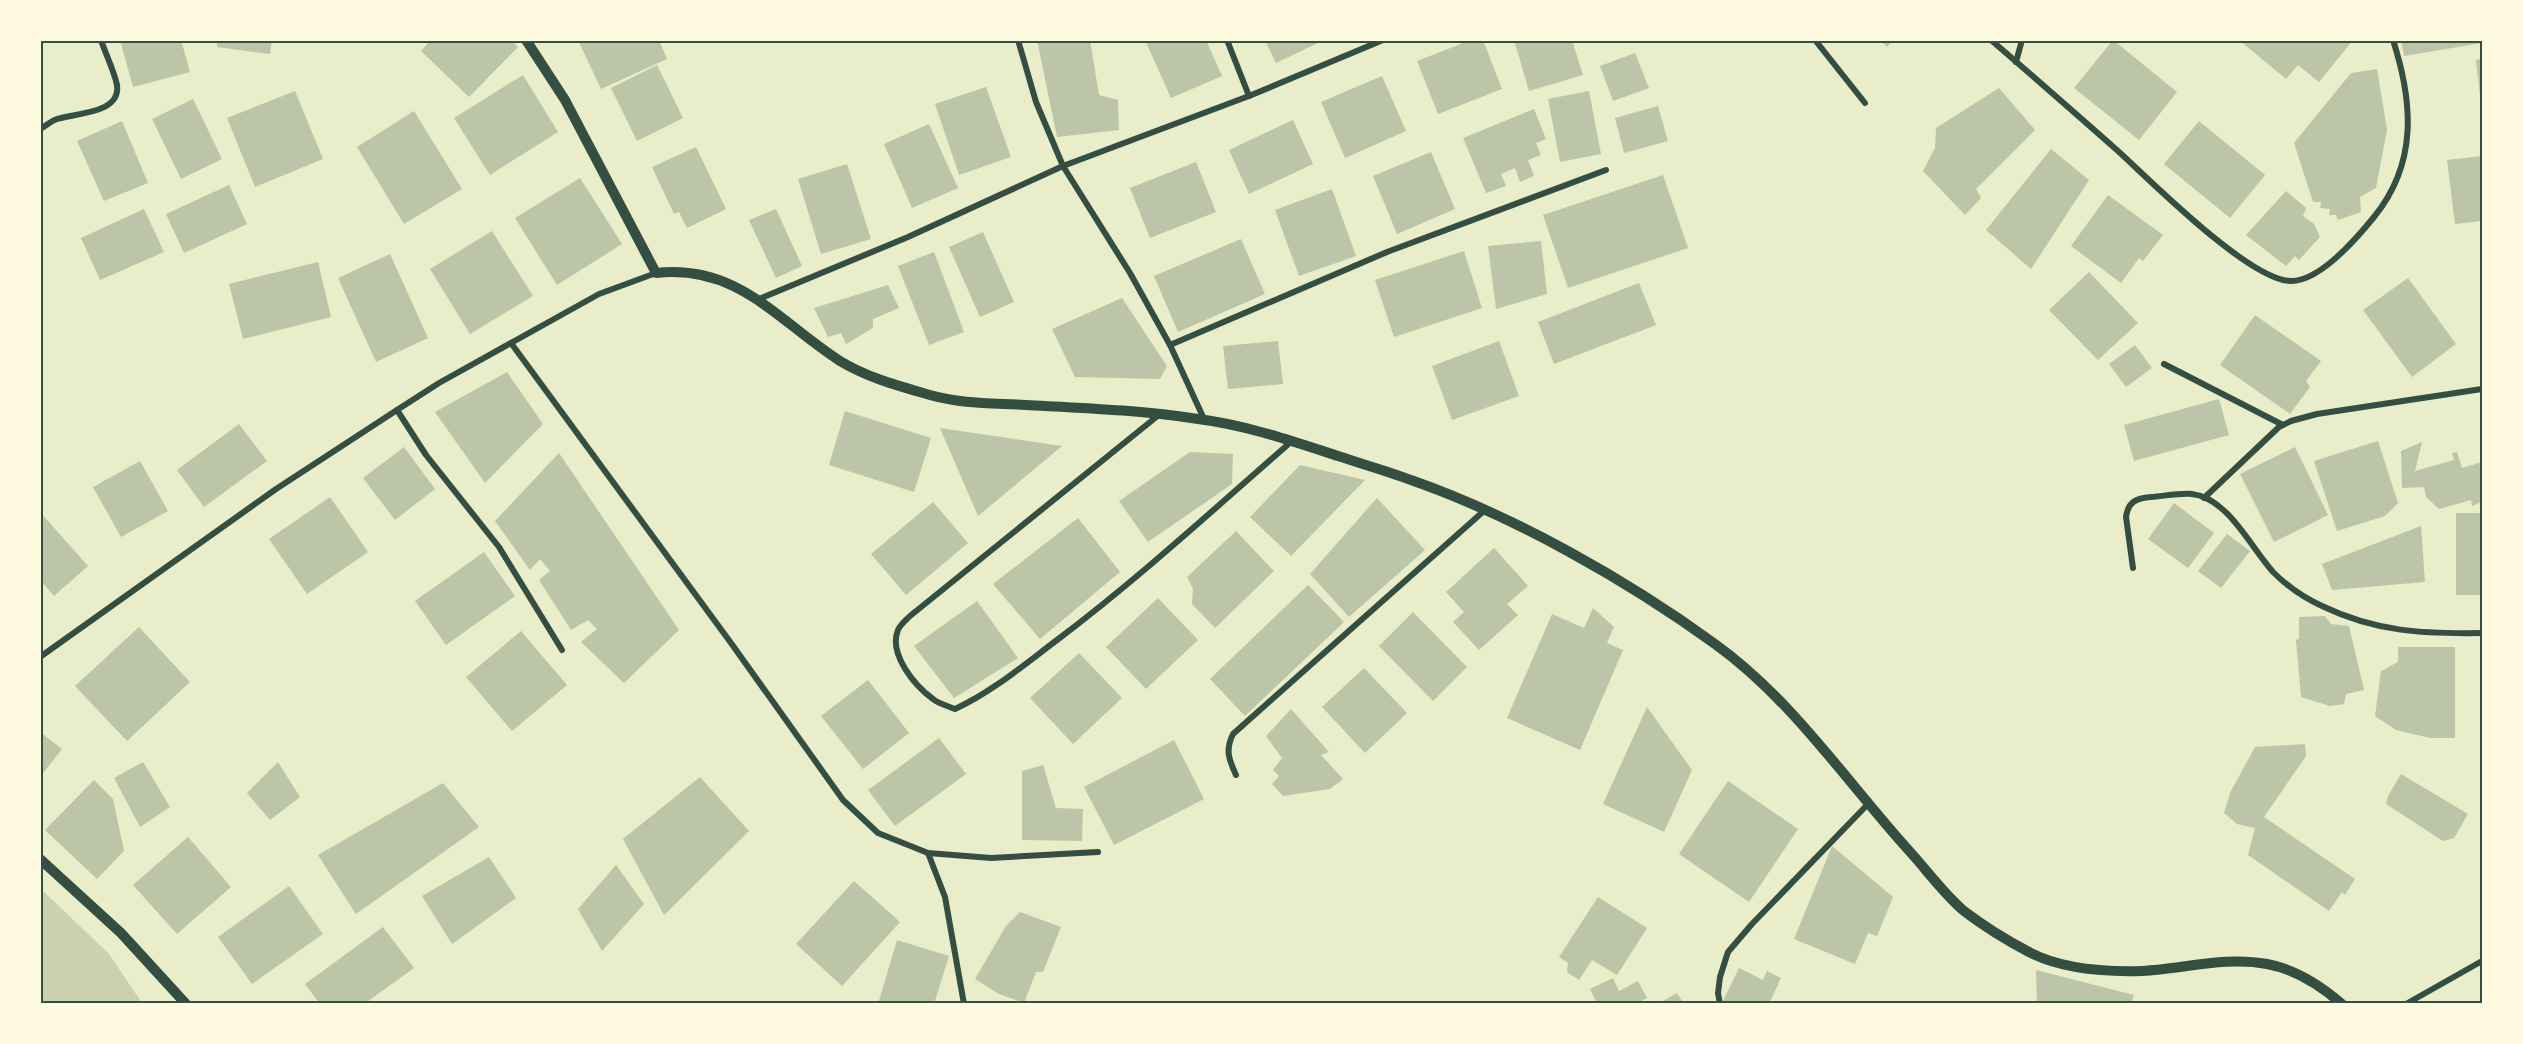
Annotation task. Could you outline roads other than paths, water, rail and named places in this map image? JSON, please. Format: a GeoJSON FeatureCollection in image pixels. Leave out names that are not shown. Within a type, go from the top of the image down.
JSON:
{"type":"FeatureCollection","features":[{"type":"Feature","properties":{"kind":"street"},"geometry":{"type":"LineString","coordinates":[[40,129],[56,119],[96,110],[111,103],[117,96],[117,85],[101,40]]}},
{"type":"Feature","properties":{"kind":"street"},"geometry":{"type":"LineString","coordinates":[[526,40],[566,100],[656,273]]}},
{"type":"Feature","properties":{"kind":"street"},"geometry":{"type":"LineString","coordinates":[[1018,40],[1036,102],[1063,166],[1130,273],[1170,345],[1204,419]]}},
{"type":"Feature","properties":{"kind":"street"},"geometry":{"type":"LineString","coordinates":[[1227,40],[1250,96]]}},
{"type":"Feature","properties":{"kind":"street"},"geometry":{"type":"LineString","coordinates":[[759,299],[908,237],[1063,166],[1250,96],[1383,40]]}},
{"type":"Feature","properties":{"kind":"street"},"geometry":{"type":"LineString","coordinates":[[1815,40],[1865,103]]}},
{"type":"Feature","properties":{"kind":"street"},"geometry":{"type":"LineString","coordinates":[[1991,40],[2185,213],[2245,262],[2271,278],[2292,282],[2313,274],[2341,256],[2385,203],[2406,153],[2409,111],[2404,74],[2393,40]]}},
{"type":"Feature","properties":{"kind":"street"},"geometry":{"type":"LineString","coordinates":[[2016,62],[2022,40]]}},
{"type":"Feature","properties":{"kind":"street"},"geometry":{"type":"LineString","coordinates":[[1170,345],[1387,252],[1606,170]]}},
{"type":"Feature","properties":{"kind":"street"},"geometry":{"type":"LineString","coordinates":[[40,657],[276,489],[397,410],[599,294],[656,273],[676,270],[707,275],[737,286],[759,299],[843,363],[866,375],[898,386],[942,399],[1160,414],[1238,426],[1413,480],[1485,510],[1607,574],[1716,644],[1760,679],[1960,907],[1994,933],[2036,956],[2080,967],[2144,971],[2239,960],[2269,964],[2310,980],[2342,1004]]}},
{"type":"Feature","properties":{"kind":"street"},"geometry":{"type":"LineString","coordinates":[[511,343],[843,800],[878,833],[928,853],[991,858],[1098,852]]}},
{"type":"Feature","properties":{"kind":"street"},"geometry":{"type":"LineString","coordinates":[[2164,364],[2283,425]]}},
{"type":"Feature","properties":{"kind":"street"},"geometry":{"type":"LineString","coordinates":[[2204,498],[2283,425],[2317,414],[2482,389]]}},
{"type":"Feature","properties":{"kind":"street"},"geometry":{"type":"LineString","coordinates":[[397,410],[426,455],[500,547],[562,650]]}},
{"type":"Feature","properties":{"kind":"street"},"geometry":{"type":"LineString","coordinates":[[1160,414],[898,628],[895,639],[896,650],[901,661],[923,690],[935,701],[955,709],[973,700],[1041,652],[1112,598],[1292,441]]}},
{"type":"Feature","properties":{"kind":"street"},"geometry":{"type":"LineString","coordinates":[[2133,568],[2126,517],[2132,501],[2144,497],[2192,494],[2204,498],[2221,509],[2273,572],[2294,590],[2321,606],[2372,626],[2444,634],[2482,633]]}},
{"type":"Feature","properties":{"kind":"street"},"geometry":{"type":"LineString","coordinates":[[1236,775],[1228,758],[1228,744],[1233,734],[1485,510]]}},
{"type":"Feature","properties":{"kind":"street"},"geometry":{"type":"LineString","coordinates":[[1720,1004],[1718,993],[1720,976],[1728,952],[1752,924],[1868,804]]}},
{"type":"Feature","properties":{"kind":"street"},"geometry":{"type":"LineString","coordinates":[[928,853],[945,897],[964,1004]]}},
{"type":"Feature","properties":{"kind":"street"},"geometry":{"type":"LineString","coordinates":[[40,859],[121,933],[186,1004]]}},
{"type":"Feature","properties":{"kind":"street"},"geometry":{"type":"LineString","coordinates":[[2406,1004],[2482,961]]}}]}
